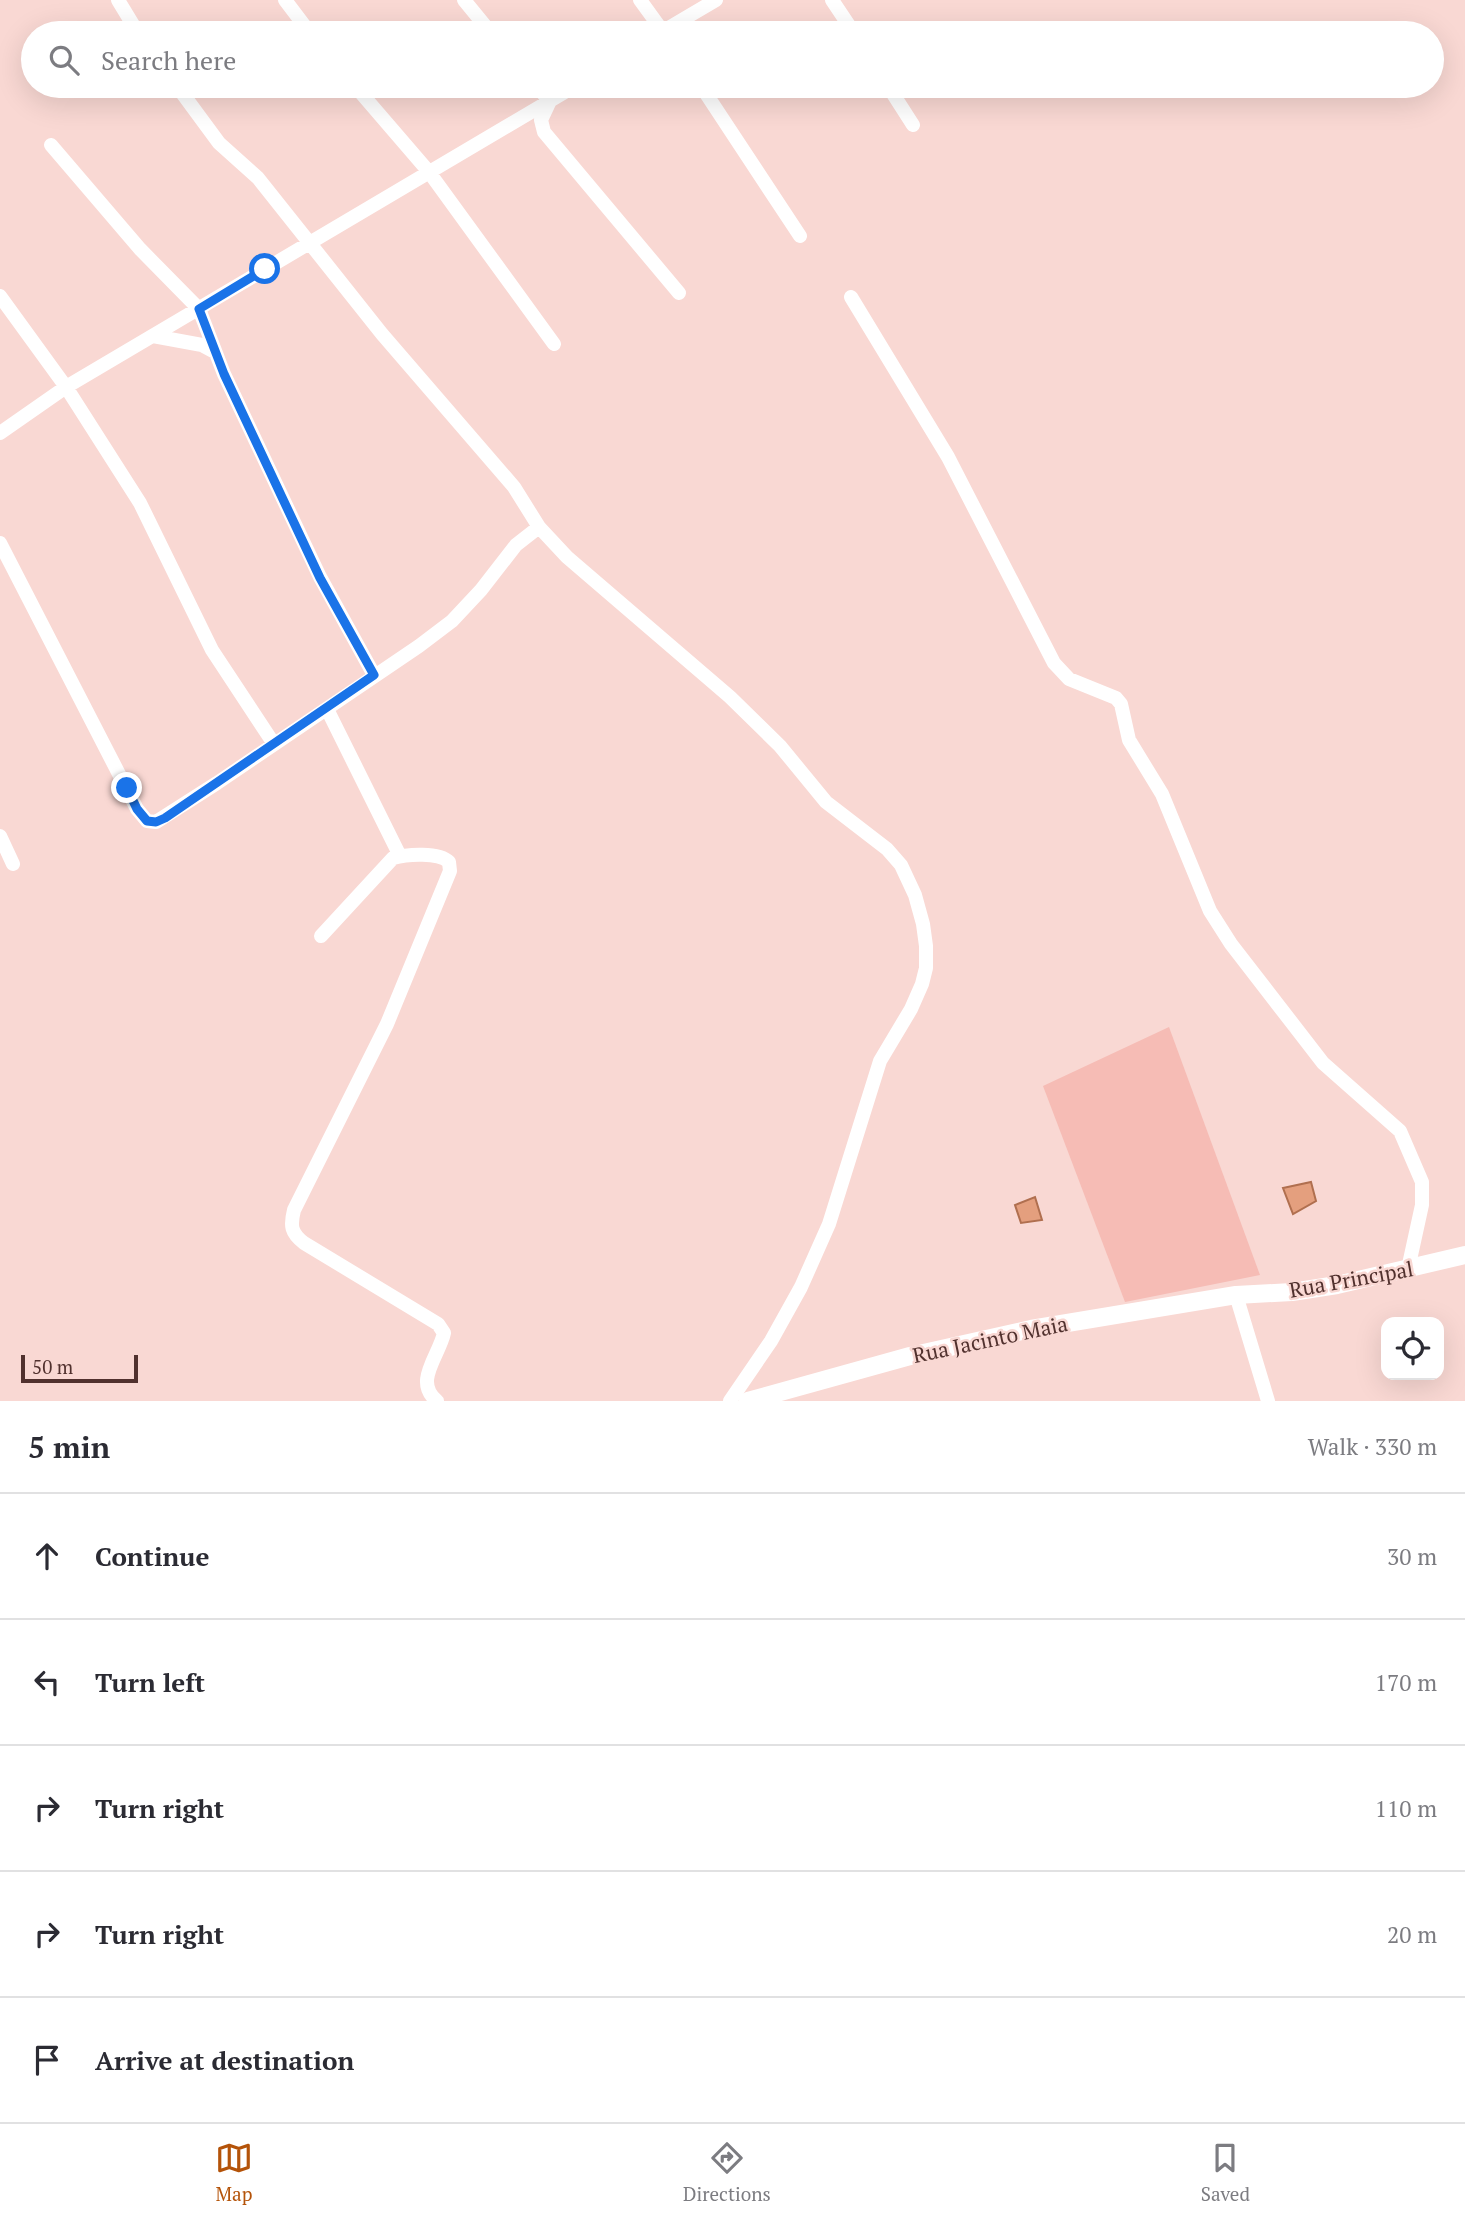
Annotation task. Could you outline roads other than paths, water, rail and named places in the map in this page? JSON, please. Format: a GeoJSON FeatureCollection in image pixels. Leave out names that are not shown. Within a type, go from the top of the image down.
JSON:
{"type":"FeatureCollection","features":[{"type":"Feature","properties":{"kind":"street"},"geometry":{"type":"LineString","coordinates":[[118,0],[131,21]]}},
{"type":"Feature","properties":{"kind":"street"},"geometry":{"type":"LineString","coordinates":[[285,0],[301,21]]}},
{"type":"Feature","properties":{"kind":"street"},"geometry":{"type":"LineString","coordinates":[[464,0],[481,21]]}},
{"type":"Feature","properties":{"kind":"street"},"geometry":{"type":"LineString","coordinates":[[640,0],[654,21]]}},
{"type":"Feature","properties":{"kind":"street"},"geometry":{"type":"LineString","coordinates":[[682,21],[716,0]]}},
{"type":"Feature","properties":{"kind":"street"},"geometry":{"type":"LineString","coordinates":[[832,0],[846,21]]}},
{"type":"Feature","properties":{"kind":"street"},"geometry":{"type":"LineString","coordinates":[[186,98],[219,143],[258,178],[382,334],[514,487],[539,527],[567,557],[730,697],[780,746],[826,802],[887,849],[901,865],[915,895],[923,924],[926,968],[922,984],[911,1009],[880,1061],[829,1224],[801,1287],[771,1341],[730,1401]]}},
{"type":"Feature","properties":{"kind":"street"},"geometry":{"type":"LineString","coordinates":[[365,98],[429,172],[554,344]]}},
{"type":"Feature","properties":{"kind":"street"},"geometry":{"type":"LineString","coordinates":[[547,98],[550,101]]}},
{"type":"Feature","properties":{"kind":"street"},"geometry":{"type":"LineString","coordinates":[[0,433],[66,387],[555,98]]}},
{"type":"Feature","properties":{"kind":"street"},"geometry":{"type":"LineString","coordinates":[[709,98],[800,236]]}},
{"type":"Feature","properties":{"kind":"street"},"geometry":{"type":"LineString","coordinates":[[896,98],[914,125]]}},
{"type":"Feature","properties":{"kind":"street"},"geometry":{"type":"LineString","coordinates":[[550,101],[541,120],[544,131],[679,293]]}},
{"type":"Feature","properties":{"kind":"street"},"geometry":{"type":"LineString","coordinates":[[51,145],[140,249],[199,309],[215,352],[320,578],[374,675]]}},
{"type":"Feature","properties":{"kind":"street"},"geometry":{"type":"LineString","coordinates":[[0,296],[66,387],[140,503],[212,650],[274,744]]}},
{"type":"Feature","properties":{"kind":"street"},"geometry":{"type":"LineString","coordinates":[[851,297],[948,457],[1054,663],[1069,678],[1116,698],[1121,704],[1129,740],[1162,794],[1210,911],[1231,944],[1323,1063],[1400,1131],[1422,1182],[1422,1205],[1408,1269]]}},
{"type":"Feature","properties":{"kind":"street"},"geometry":{"type":"LineString","coordinates":[[153,336],[193,343],[215,352]]}},
{"type":"Feature","properties":{"kind":"street"},"geometry":{"type":"LineString","coordinates":[[0,543],[137,809],[147,821],[156,822],[327,709],[452,621],[481,590],[516,545],[539,527]]}},
{"type":"Feature","properties":{"kind":"street"},"geometry":{"type":"LineString","coordinates":[[327,709],[400,856]]}},
{"type":"Feature","properties":{"kind":"street"},"geometry":{"type":"LineString","coordinates":[[0,836],[13,864]]}},
{"type":"Feature","properties":{"kind":"street"},"geometry":{"type":"LineString","coordinates":[[321,936],[388,862],[400,856],[446,858],[451,866],[387,1024],[294,1210],[291,1224],[296,1236],[304,1244],[438,1324],[444,1333],[426,1382],[427,1390],[438,1401]]}},
{"type":"Feature","properties":{"kind":"street","name":"Rua Principal"},"geometry":{"type":"LineString","coordinates":[[1236,1295],[1292,1292],[1337,1285],[1465,1255]]}},
{"type":"Feature","properties":{"kind":"street"},"geometry":{"type":"LineString","coordinates":[[1236,1295],[1268,1401]]}},
{"type":"Feature","properties":{"kind":"street","name":"Rua Jacinto Maia"},"geometry":{"type":"LineString","coordinates":[[748,1401],[910,1356],[1031,1329],[1236,1295]]}}]}
